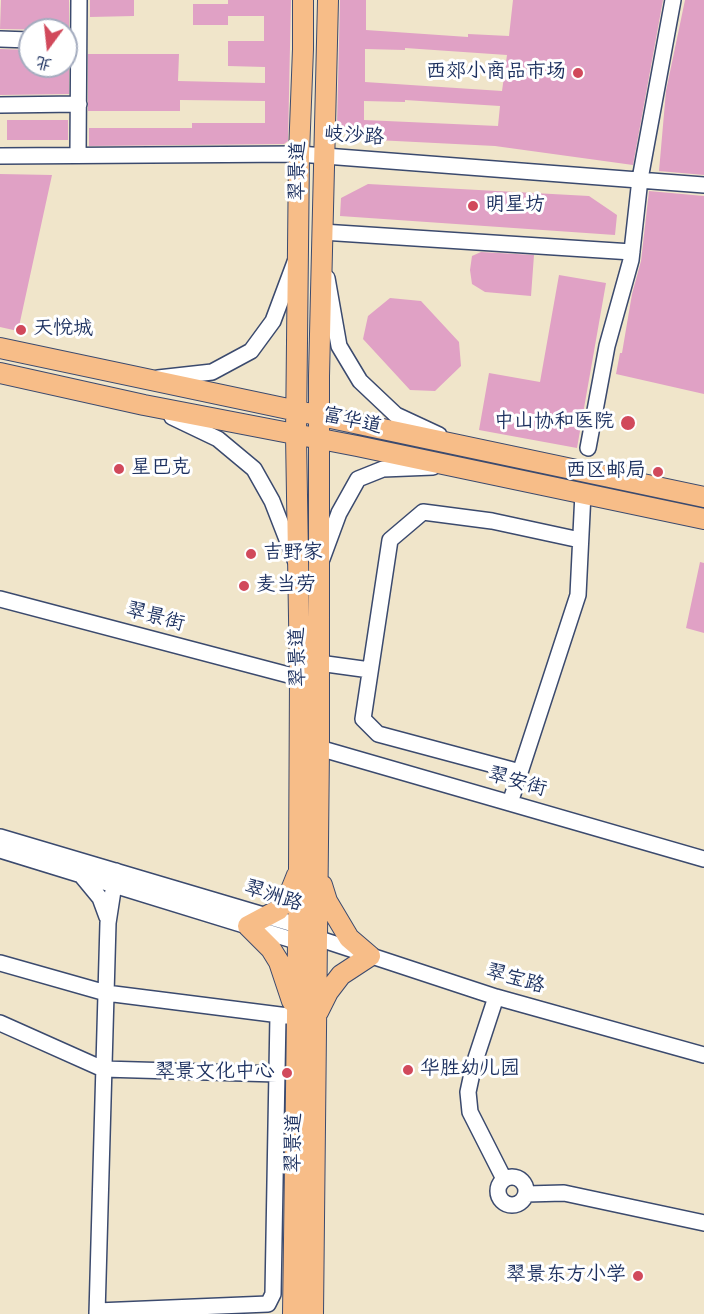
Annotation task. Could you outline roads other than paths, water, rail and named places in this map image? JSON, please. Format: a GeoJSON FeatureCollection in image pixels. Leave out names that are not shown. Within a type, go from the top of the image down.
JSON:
{"type":"FeatureCollection","features":[{"type":"Feature","properties":{"kind":"main road","name":"翠景道"},"geometry":{"type":"LineString","coordinates":[[303,0],[296,435],[300,678],[308,870]]}},
{"type":"Feature","properties":{"kind":"main road","name":"翠景道"},"geometry":{"type":"LineString","coordinates":[[293,1314],[296,1017],[319,748],[319,376],[328,0]]}},
{"type":"Feature","properties":{"kind":"main road","name":"富华道"},"geometry":{"type":"LineString","coordinates":[[0,348],[704,496]]}},
{"type":"Feature","properties":{"kind":"main road","name":"富华道"},"geometry":{"type":"LineString","coordinates":[[0,373],[144,405],[455,466],[704,519]]}},
{"type":"Feature","properties":{"kind":"main road"},"geometry":{"type":"LineString","coordinates":[[296,1017],[328,992],[341,975],[370,956],[349,938],[308,870],[278,910],[248,926],[271,949],[279,962],[296,1017],[313,1314]]}},
{"type":"Feature","properties":{"kind":"street"},"geometry":{"type":"LineString","coordinates":[[76,18],[79,0]]}},
{"type":"Feature","properties":{"kind":"street"},"geometry":{"type":"LineString","coordinates":[[588,447],[607,346],[632,252],[640,179],[673,0]]}},
{"type":"Feature","properties":{"kind":"street"},"geometry":{"type":"LineString","coordinates":[[0,39],[18,40]]}},
{"type":"Feature","properties":{"kind":"street"},"geometry":{"type":"LineString","coordinates":[[76,78],[79,104],[78,155]]}},
{"type":"Feature","properties":{"kind":"street"},"geometry":{"type":"LineString","coordinates":[[0,105],[79,104]]}},
{"type":"Feature","properties":{"kind":"street","name":"岐沙路"},"geometry":{"type":"LineString","coordinates":[[0,156],[299,154],[704,185]]}},
{"type":"Feature","properties":{"kind":"street"},"geometry":{"type":"LineString","coordinates":[[322,232],[632,252]]}},
{"type":"Feature","properties":{"kind":"street"},"geometry":{"type":"LineString","coordinates":[[145,379],[212,372],[251,351],[273,321],[298,254]]}},
{"type":"Feature","properties":{"kind":"street"},"geometry":{"type":"LineString","coordinates":[[323,255],[339,346],[360,381],[396,415],[458,444]]}},
{"type":"Feature","properties":{"kind":"street"},"geometry":{"type":"LineString","coordinates":[[144,405],[188,423],[218,439],[254,469],[272,501],[297,565]]}},
{"type":"Feature","properties":{"kind":"street"},"geometry":{"type":"LineString","coordinates":[[318,567],[339,513],[358,478],[383,469],[455,466]]}},
{"type":"Feature","properties":{"kind":"street"},"geometry":{"type":"LineString","coordinates":[[510,803],[578,595],[583,493]]}},
{"type":"Feature","properties":{"kind":"street"},"geometry":{"type":"LineString","coordinates":[[520,772],[378,734],[363,719],[390,540],[423,512],[492,521],[580,540]]}},
{"type":"Feature","properties":{"kind":"street","name":"翠景街"},"geometry":{"type":"LineString","coordinates":[[0,599],[300,678]]}},
{"type":"Feature","properties":{"kind":"street"},"geometry":{"type":"LineString","coordinates":[[319,663],[370,670]]}},
{"type":"Feature","properties":{"kind":"street","name":"翠安街"},"geometry":{"type":"LineString","coordinates":[[319,748],[704,859]]}},
{"type":"Feature","properties":{"kind":"street","name":"翠洲路"},"geometry":{"type":"LineString","coordinates":[[0,837],[115,877],[268,916],[304,935]]}},
{"type":"Feature","properties":{"kind":"street","name":"翠洲路"},"geometry":{"type":"LineString","coordinates":[[0,850],[78,873],[115,877],[147,894],[248,926],[304,935]]}},
{"type":"Feature","properties":{"kind":"street"},"geometry":{"type":"LineString","coordinates":[[78,873],[92,885],[100,897],[108,923]]}},
{"type":"Feature","properties":{"kind":"street"},"geometry":{"type":"LineString","coordinates":[[0,963],[106,993],[296,1017],[277,1074],[273,1294],[268,1304],[97,1313],[103,1069],[106,993],[108,923],[115,877]]}},
{"type":"Feature","properties":{"kind":"street"},"geometry":{"type":"LineString","coordinates":[[108,923],[119,904],[130,896],[147,894]]}},
{"type":"Feature","properties":{"kind":"street","name":"翠宝路"},"geometry":{"type":"LineString","coordinates":[[304,935],[496,997],[704,1055]]}},
{"type":"Feature","properties":{"kind":"street"},"geometry":{"type":"LineString","coordinates":[[496,997],[474,1064],[468,1092],[471,1112],[504,1179]]}},
{"type":"Feature","properties":{"kind":"street"},"geometry":{"type":"LineString","coordinates":[[0,1023],[103,1069],[277,1074]]}},
{"type":"Feature","properties":{"kind":"street"},"geometry":{"type":"LineString","coordinates":[[526,1194],[524,1185],[518,1179],[509,1178],[501,1182],[498,1191],[501,1200],[508,1205],[517,1204],[526,1194],[564,1193],[704,1223]]}},
{"type":"Feature","properties":{"kind":"place","name":"西郊小商品市场"},"geometry":{"type":"Point","coordinates":[578,73]}},
{"type":"Feature","properties":{"kind":"place","name":"明星坊"},"geometry":{"type":"Point","coordinates":[473,206]}},
{"type":"Feature","properties":{"kind":"place","name":"天悦城"},"geometry":{"type":"Point","coordinates":[21,330]}},
{"type":"Feature","properties":{"kind":"place","name":"中山协和医院"},"geometry":{"type":"Point","coordinates":[628,423]}},
{"type":"Feature","properties":{"kind":"place","name":"星巴克"},"geometry":{"type":"Point","coordinates":[119,469]}},
{"type":"Feature","properties":{"kind":"place","name":"西区邮局"},"geometry":{"type":"Point","coordinates":[658,472]}},
{"type":"Feature","properties":{"kind":"place","name":"吉野家"},"geometry":{"type":"Point","coordinates":[251,554]}},
{"type":"Feature","properties":{"kind":"place","name":"麦当劳"},"geometry":{"type":"Point","coordinates":[244,586]}},
{"type":"Feature","properties":{"kind":"place","name":"华胜幼儿园"},"geometry":{"type":"Point","coordinates":[408,1070]}},
{"type":"Feature","properties":{"kind":"place","name":"翠景文化中心"},"geometry":{"type":"Point","coordinates":[287,1073]}},
{"type":"Feature","properties":{"kind":"place","name":"翠景东方小学"},"geometry":{"type":"Point","coordinates":[638,1276]}}]}
